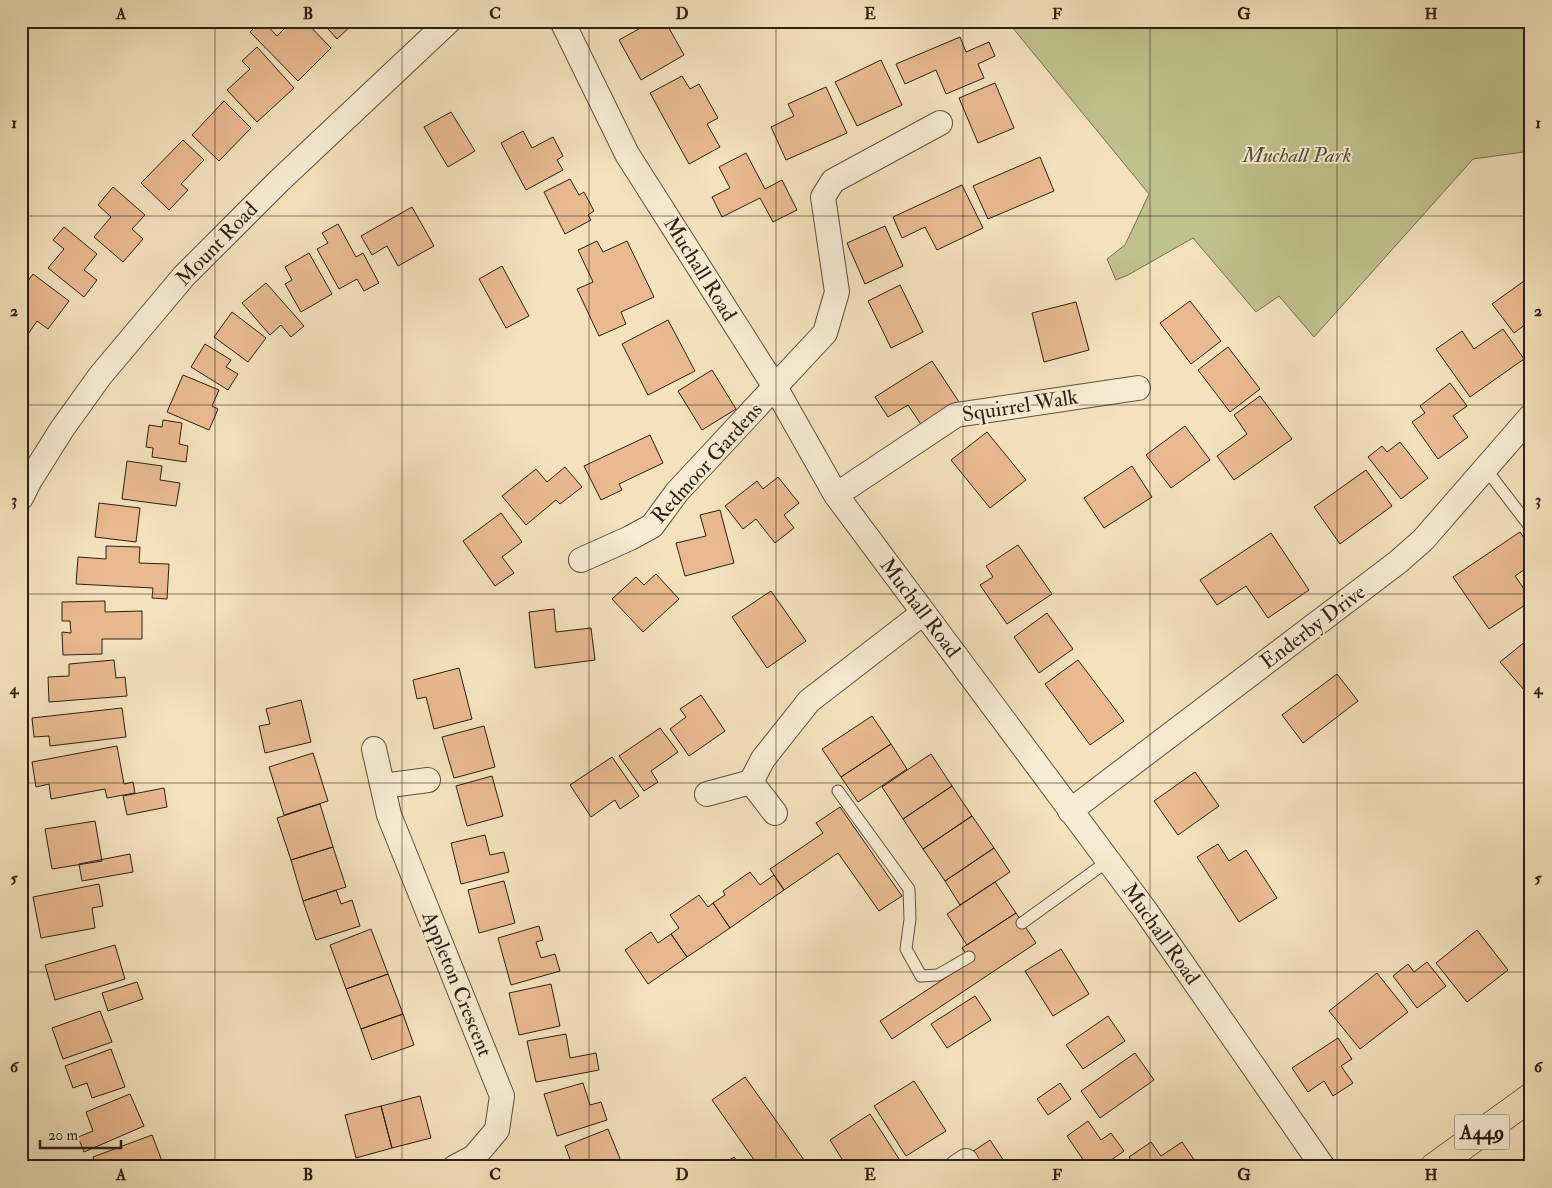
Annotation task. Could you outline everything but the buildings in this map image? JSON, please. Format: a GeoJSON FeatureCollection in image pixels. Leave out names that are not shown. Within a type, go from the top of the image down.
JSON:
{"type":"FeatureCollection","features":[{"type":"Feature","properties":{"kind":"highway","name":"A449"},"geometry":{"type":"LineString","coordinates":[[1434,1167],[1531,1097]]}},
{"type":"Feature","properties":{"kind":"street","name":"Mount Road"},"geometry":{"type":"LineString","coordinates":[[21,498],[62,429],[100,376],[184,276],[278,181],[449,21]]}},
{"type":"Feature","properties":{"kind":"street","name":"Muchall Road"},"geometry":{"type":"LineString","coordinates":[[562,21],[627,154],[775,387],[836,495],[1145,910],[1323,1167]]}},
{"type":"Feature","properties":{"kind":"street","name":"Redmoor Gardens"},"geometry":{"type":"LineString","coordinates":[[581,560],[652,526],[677,492],[825,333],[837,292],[823,197],[832,181],[940,123]]}},
{"type":"Feature","properties":{"kind":"street","name":"Squirrel Walk"},"geometry":{"type":"LineString","coordinates":[[836,495],[956,415],[1138,388]]}},
{"type":"Feature","properties":{"kind":"street","name":"Enderby Drive"},"geometry":{"type":"LineString","coordinates":[[1070,810],[1398,562],[1423,540],[1531,416]]}},
{"type":"Feature","properties":{"kind":"street"},"geometry":{"type":"LineString","coordinates":[[707,794],[751,782],[763,760],[810,701],[923,612]]}},
{"type":"Feature","properties":{"kind":"street","name":"Appleton Crescent"},"geometry":{"type":"LineString","coordinates":[[374,749],[390,815],[502,1096],[498,1130],[474,1157],[455,1167]]}},
{"type":"Feature","properties":{"kind":"street"},"geometry":{"type":"LineString","coordinates":[[384,786],[428,780]]}},
{"type":"Feature","properties":{"kind":"street"},"geometry":{"type":"LineString","coordinates":[[751,782],[775,813]]}},
{"type":"Feature","properties":{"kind":"street"},"geometry":{"type":"LineString","coordinates":[[957,1167],[966,1161],[969,1167]]}},
{"type":"Feature","properties":{"kind":"lane"},"geometry":{"type":"LineString","coordinates":[[1486,468],[1531,528]]}},
{"type":"Feature","properties":{"kind":"lane"},"geometry":{"type":"LineString","coordinates":[[838,791],[909,889],[910,919],[906,949],[921,976],[938,975],[969,958]]}},
{"type":"Feature","properties":{"kind":"lane"},"geometry":{"type":"LineString","coordinates":[[1022,923],[1108,861]]}},
{"type":"Feature","properties":{"kind":"green space","name":"Muchall Park"},"geometry":{"type":"Polygon","coordinates":[[[1007,21],[1531,21],[1531,151],[1473,159],[1314,337],[1279,296],[1256,312],[1193,238],[1116,280],[1107,259],[1125,245],[1149,194],[1007,21]]]}}]}
